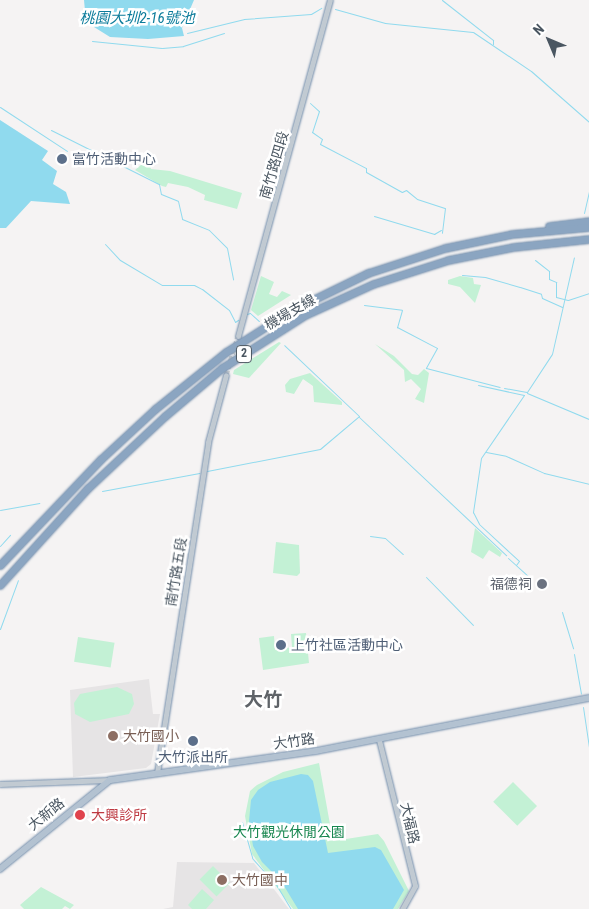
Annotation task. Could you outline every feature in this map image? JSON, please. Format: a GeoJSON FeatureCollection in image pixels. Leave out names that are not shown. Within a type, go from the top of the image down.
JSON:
{"type":"FeatureCollection","features":[{"type":"Feature","properties":{"kind":"highway"},"geometry":{"type":"LineString","coordinates":[[512,234],[589,221]]}},
{"type":"Feature","properties":{"kind":"highway","name":"機場支線"},"geometry":{"type":"LineString","coordinates":[[0,565],[130,432],[200,372],[266,325],[316,297],[368,273],[445,248],[512,234],[589,227]]}},
{"type":"Feature","properties":{"kind":"highway","name":"機場支線"},"geometry":{"type":"LineString","coordinates":[[0,585],[88,488],[166,416],[222,368],[305,315],[373,284],[425,266],[480,252],[589,239]]}},
{"type":"Feature","properties":{"kind":"highway"},"geometry":{"type":"LineString","coordinates":[[557,242],[589,244]]}},
{"type":"Feature","properties":{"kind":"main road","name":"大竹路"},"geometry":{"type":"LineString","coordinates":[[110,780],[379,740],[589,698]]}},
{"type":"Feature","properties":{"kind":"main road","name":"大新路"},"geometry":{"type":"LineString","coordinates":[[0,869],[110,780]]}},
{"type":"Feature","properties":{"kind":"street","name":"南竹路四段"},"geometry":{"type":"LineString","coordinates":[[238,336],[330,0]]}},
{"type":"Feature","properties":{"kind":"street","name":"南竹路五段"},"geometry":{"type":"LineString","coordinates":[[157,774],[208,442],[226,375]]}},
{"type":"Feature","properties":{"kind":"street","name":"大福路"},"geometry":{"type":"LineString","coordinates":[[379,740],[415,886],[402,909]]}},
{"type":"Feature","properties":{"kind":"street","name":"大竹路"},"geometry":{"type":"LineString","coordinates":[[0,784],[110,780]]}},
{"type":"Feature","properties":{"kind":"shaded area","name":"大竹國小"},"geometry":{"type":"Polygon","coordinates":[[[149,679],[153,714],[160,714],[151,764],[146,768],[73,777],[70,690],[149,679]]]}},
{"type":"Feature","properties":{"kind":"shaded area","name":"大竹國中"},"geometry":{"type":"Polygon","coordinates":[[[177,862],[254,863],[289,909],[163,909],[173,907],[177,862]]]}},
{"type":"Feature","properties":{"kind":"green space"},"geometry":{"type":"Polygon","coordinates":[[[148,159],[151,169],[170,171],[242,193],[237,209],[204,200],[205,195],[188,187],[168,183],[166,187],[162,186],[135,170],[148,159]]]}},
{"type":"Feature","properties":{"kind":"green space"},"geometry":{"type":"Polygon","coordinates":[[[261,276],[274,282],[269,294],[277,297],[282,291],[291,295],[258,316],[251,310],[261,276]]]}},
{"type":"Feature","properties":{"kind":"green space"},"geometry":{"type":"Polygon","coordinates":[[[460,276],[473,278],[474,284],[481,285],[475,303],[460,287],[448,284],[448,280],[460,276]]]}},
{"type":"Feature","properties":{"kind":"green space"},"geometry":{"type":"Polygon","coordinates":[[[279,342],[281,343],[249,378],[233,374],[234,370],[279,342]]]}},
{"type":"Feature","properties":{"kind":"green space"},"geometry":{"type":"Polygon","coordinates":[[[375,344],[394,356],[412,374],[418,375],[424,369],[429,373],[424,403],[415,399],[421,389],[411,379],[405,382],[404,370],[375,344]]]}},
{"type":"Feature","properties":{"kind":"green space"},"geometry":{"type":"Polygon","coordinates":[[[310,373],[342,402],[342,405],[314,402],[313,386],[303,379],[294,394],[286,392],[285,385],[290,379],[310,373]]]}},
{"type":"Feature","properties":{"kind":"green space"},"geometry":{"type":"Polygon","coordinates":[[[475,528],[502,553],[500,557],[489,550],[483,559],[471,552],[475,528]]]}},
{"type":"Feature","properties":{"kind":"green space"},"geometry":{"type":"Polygon","coordinates":[[[276,542],[299,545],[300,573],[297,576],[273,573],[276,542]]]}},
{"type":"Feature","properties":{"kind":"green space"},"geometry":{"type":"Polygon","coordinates":[[[306,633],[309,663],[263,670],[259,638],[274,636],[275,650],[292,647],[291,634],[306,633]]]}},
{"type":"Feature","properties":{"kind":"green space"},"geometry":{"type":"Polygon","coordinates":[[[78,637],[115,643],[111,667],[74,662],[78,637]]]}},
{"type":"Feature","properties":{"kind":"green space"},"geometry":{"type":"Polygon","coordinates":[[[117,687],[132,694],[134,704],[129,714],[90,722],[75,714],[74,703],[80,694],[117,687]]]}},
{"type":"Feature","properties":{"kind":"green space","name":"大竹觀光休閒公園"},"geometry":{"type":"Polygon","coordinates":[[[319,763],[333,841],[378,834],[384,841],[409,891],[398,909],[293,909],[252,854],[245,816],[250,791],[257,785],[283,772],[319,763]]]}},
{"type":"Feature","properties":{"kind":"green space"},"geometry":{"type":"Polygon","coordinates":[[[513,782],[537,806],[517,826],[493,802],[513,782]]]}},
{"type":"Feature","properties":{"kind":"green space"},"geometry":{"type":"Polygon","coordinates":[[[213,866],[230,883],[217,896],[200,879],[213,866]]]}},
{"type":"Feature","properties":{"kind":"green space"},"geometry":{"type":"Polygon","coordinates":[[[41,887],[74,905],[70,909],[65,906],[62,909],[24,909],[20,905],[41,887]]]}},
{"type":"Feature","properties":{"kind":"green space"},"geometry":{"type":"Polygon","coordinates":[[[202,889],[214,900],[206,909],[192,909],[188,905],[202,889]]]}},
{"type":"Feature","properties":{"kind":"water","name":"桃園大圳2-16號池"},"geometry":{"type":"Polygon","coordinates":[[[84,0],[194,0],[182,28],[184,36],[148,39],[110,37],[94,27],[85,11],[84,0]]]}},
{"type":"Feature","properties":{"kind":"water"},"geometry":{"type":"Polygon","coordinates":[[[0,120],[48,151],[42,160],[57,171],[53,184],[66,192],[70,204],[31,201],[6,228],[0,228],[0,120]]]}},
{"type":"Feature","properties":{"kind":"water","name":"大竹觀光休閒公園"},"geometry":{"type":"Polygon","coordinates":[[[301,774],[308,775],[313,781],[328,853],[375,847],[381,850],[404,890],[393,909],[298,909],[281,881],[262,862],[253,846],[249,821],[251,800],[258,790],[270,782],[301,774]]]}},
{"type":"Feature","properties":{"kind":"waterway"},"geometry":{"type":"LineString","coordinates":[[442,0],[493,40],[493,44]]}},
{"type":"Feature","properties":{"kind":"waterway"},"geometry":{"type":"LineString","coordinates":[[187,33],[244,19],[311,14],[321,8]]}},
{"type":"Feature","properties":{"kind":"waterway"},"geometry":{"type":"LineString","coordinates":[[335,9],[385,23],[473,32],[531,71],[589,122]]}},
{"type":"Feature","properties":{"kind":"waterway"},"geometry":{"type":"LineString","coordinates":[[92,41],[162,48],[183,46],[224,33]]}},
{"type":"Feature","properties":{"kind":"waterway"},"geometry":{"type":"LineString","coordinates":[[310,103],[319,111],[312,132],[322,139],[320,144],[366,168],[366,172],[402,192],[406,190],[417,199],[445,208],[442,233]]}},
{"type":"Feature","properties":{"kind":"waterway"},"geometry":{"type":"LineString","coordinates":[[0,107],[67,151]]}},
{"type":"Feature","properties":{"kind":"waterway"},"geometry":{"type":"LineString","coordinates":[[51,130],[159,184],[161,194],[178,201],[182,219],[209,230],[227,248],[233,279]]}},
{"type":"Feature","properties":{"kind":"waterway"},"geometry":{"type":"LineString","coordinates":[[584,213],[589,192]]}},
{"type":"Feature","properties":{"kind":"waterway"},"geometry":{"type":"LineString","coordinates":[[374,216],[434,234],[441,230]]}},
{"type":"Feature","properties":{"kind":"waterway"},"geometry":{"type":"LineString","coordinates":[[105,244],[120,260],[162,285],[194,285],[202,289],[229,310],[235,322],[238,320]]}},
{"type":"Feature","properties":{"kind":"waterway"},"geometry":{"type":"LineString","coordinates":[[504,388],[527,392],[552,354],[574,257]]}},
{"type":"Feature","properties":{"kind":"waterway"},"geometry":{"type":"LineString","coordinates":[[535,260],[549,271],[549,279],[556,282],[556,297],[568,300],[589,293]]}},
{"type":"Feature","properties":{"kind":"waterway"},"geometry":{"type":"LineString","coordinates":[[462,275],[485,277],[520,287],[541,294],[542,298],[562,307]]}},
{"type":"Feature","properties":{"kind":"waterway"},"geometry":{"type":"LineString","coordinates":[[364,305],[402,310],[397,327],[437,348],[426,368],[500,387]]}},
{"type":"Feature","properties":{"kind":"waterway"},"geometry":{"type":"LineString","coordinates":[[247,314],[250,313],[259,321]]}},
{"type":"Feature","properties":{"kind":"waterway"},"geometry":{"type":"LineString","coordinates":[[207,471],[320,449],[359,416],[284,345]]}},
{"type":"Feature","properties":{"kind":"waterway"},"geometry":{"type":"LineString","coordinates":[[478,385],[524,395],[481,458],[473,512],[479,524],[519,561],[516,565]]}},
{"type":"Feature","properties":{"kind":"waterway"},"geometry":{"type":"LineString","coordinates":[[527,393],[589,419]]}},
{"type":"Feature","properties":{"kind":"waterway"},"geometry":{"type":"LineString","coordinates":[[359,417],[506,555]]}},
{"type":"Feature","properties":{"kind":"waterway"},"geometry":{"type":"LineString","coordinates":[[486,452],[506,456],[544,473],[589,484]]}},
{"type":"Feature","properties":{"kind":"waterway"},"geometry":{"type":"LineString","coordinates":[[102,491],[199,473]]}},
{"type":"Feature","properties":{"kind":"waterway"},"geometry":{"type":"LineString","coordinates":[[0,510],[39,503]]}},
{"type":"Feature","properties":{"kind":"waterway"},"geometry":{"type":"LineString","coordinates":[[0,546],[10,535]]}},
{"type":"Feature","properties":{"kind":"waterway"},"geometry":{"type":"LineString","coordinates":[[370,536],[385,538],[403,554]]}},
{"type":"Feature","properties":{"kind":"waterway"},"geometry":{"type":"LineString","coordinates":[[508,558],[528,576]]}},
{"type":"Feature","properties":{"kind":"waterway"},"geometry":{"type":"LineString","coordinates":[[426,577],[473,625]]}},
{"type":"Feature","properties":{"kind":"waterway"},"geometry":{"type":"LineString","coordinates":[[0,629],[18,580]]}},
{"type":"Feature","properties":{"kind":"waterway"},"geometry":{"type":"LineString","coordinates":[[562,612],[573,648]]}},
{"type":"Feature","properties":{"kind":"waterway"},"geometry":{"type":"LineString","coordinates":[[574,654],[581,693]]}},
{"type":"Feature","properties":{"kind":"waterway"},"geometry":{"type":"LineString","coordinates":[[583,707],[589,747]]}},
{"type":"Feature","properties":{"kind":"waterway"},"geometry":{"type":"LineString","coordinates":[[242,822],[252,858],[277,886],[291,909]]}},
{"type":"Feature","properties":{"kind":"tunnel"},"geometry":{"type":"LineString","coordinates":[[226,375],[238,336]]}},
{"type":"Feature","properties":{"kind":"place","name":"富竹活動中心"},"geometry":{"type":"Point","coordinates":[62,159]}},
{"type":"Feature","properties":{"kind":"place","name":"福德祠"},"geometry":{"type":"Point","coordinates":[542,584]}},
{"type":"Feature","properties":{"kind":"place","name":"上竹社區活動中心"},"geometry":{"type":"Point","coordinates":[281,645]}},
{"type":"Feature","properties":{"kind":"place","name":"大竹國小"},"geometry":{"type":"Point","coordinates":[113,736]}},
{"type":"Feature","properties":{"kind":"place","name":"大竹派出所"},"geometry":{"type":"Point","coordinates":[193,741]}},
{"type":"Feature","properties":{"kind":"place","name":"大興診所"},"geometry":{"type":"Point","coordinates":[80,815]}},
{"type":"Feature","properties":{"kind":"place","name":"大竹國中"},"geometry":{"type":"Point","coordinates":[222,880]}},
{"type":"Feature","properties":{"kind":"district","name":"大竹"},"geometry":{"type":"Point","coordinates":[263,700]}}]}
